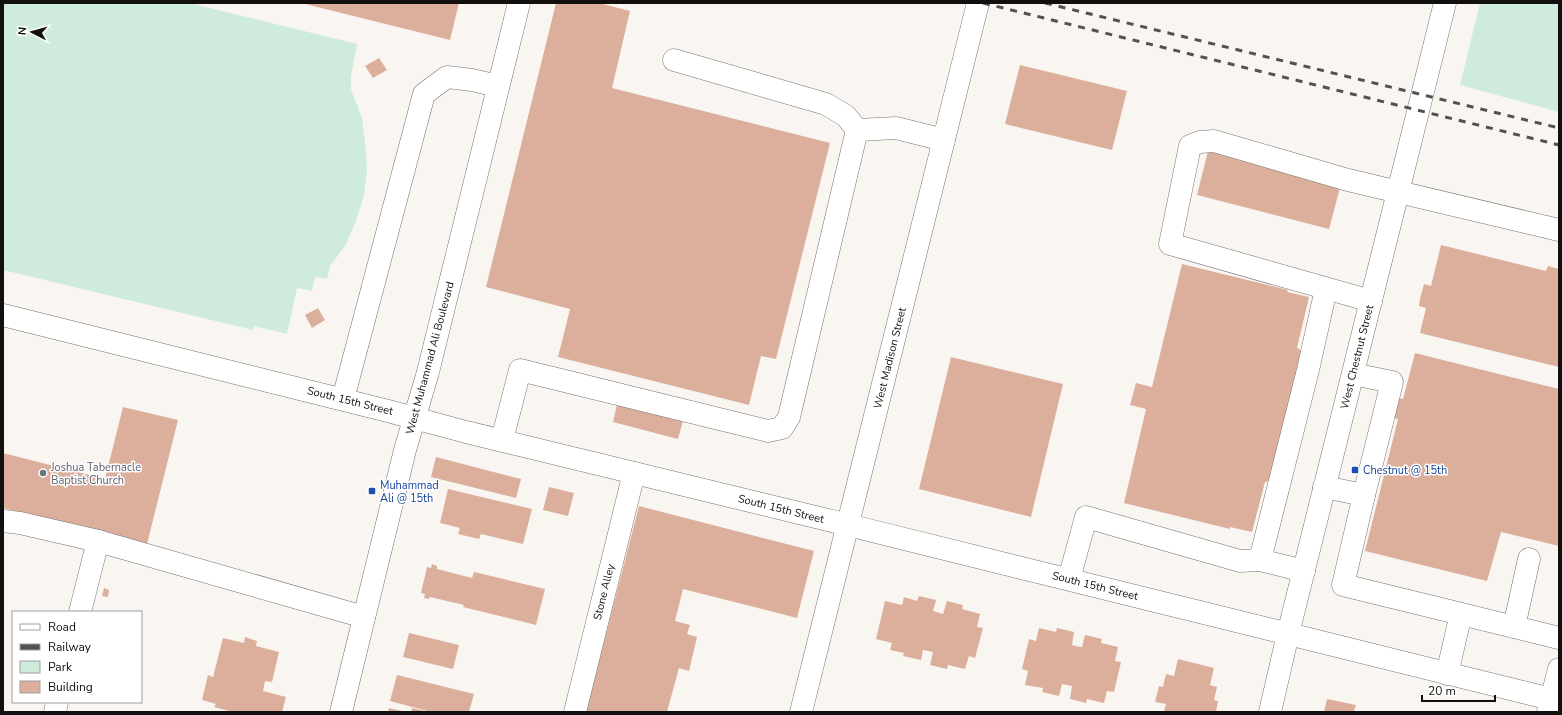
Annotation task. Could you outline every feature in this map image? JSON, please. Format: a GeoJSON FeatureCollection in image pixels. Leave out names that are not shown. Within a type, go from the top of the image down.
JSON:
{"type":"FeatureCollection","features":[{"type":"Feature","properties":{"kind":"street","name":"West Muhammad Ali Boulevard"},"geometry":{"type":"LineString","coordinates":[[341,712],[414,418],[428,372],[519,3]]}},
{"type":"Feature","properties":{"kind":"street","name":"West Madison Street"},"geometry":{"type":"LineString","coordinates":[[803,712],[978,3]]}},
{"type":"Feature","properties":{"kind":"street","name":"West Chestnut Street"},"geometry":{"type":"LineString","coordinates":[[1270,712],[1324,487],[1445,3]]}},
{"type":"Feature","properties":{"kind":"street"},"geometry":{"type":"LineString","coordinates":[[674,60],[826,104],[846,116],[857,130]]}},
{"type":"Feature","properties":{"kind":"street"},"geometry":{"type":"LineString","coordinates":[[343,399],[424,94],[447,77],[472,80],[498,86]]}},
{"type":"Feature","properties":{"kind":"street"},"geometry":{"type":"LineString","coordinates":[[857,130],[896,128],[944,140]]}},
{"type":"Feature","properties":{"kind":"street"},"geometry":{"type":"LineString","coordinates":[[502,440],[520,370],[768,431],[782,428],[789,417],[857,130]]}},
{"type":"Feature","properties":{"kind":"street"},"geometry":{"type":"LineString","coordinates":[[1371,301],[1170,244],[1190,146],[1200,142],[1214,141],[1398,193],[1559,230]]}},
{"type":"Feature","properties":{"kind":"street"},"geometry":{"type":"LineString","coordinates":[[1260,560],[1308,370],[1326,289]]}},
{"type":"Feature","properties":{"kind":"street","name":"South 15th Street"},"geometry":{"type":"LineString","coordinates":[[3,314],[634,473],[1069,579],[1447,674],[1553,704]]}},
{"type":"Feature","properties":{"kind":"street"},"geometry":{"type":"LineString","coordinates":[[1353,374],[1392,382],[1343,585],[1559,638]]}},
{"type":"Feature","properties":{"kind":"street","name":"Stone Alley"},"geometry":{"type":"LineString","coordinates":[[575,712],[634,473]]}},
{"type":"Feature","properties":{"kind":"street"},"geometry":{"type":"LineString","coordinates":[[1324,487],[1364,495]]}},
{"type":"Feature","properties":{"kind":"street"},"geometry":{"type":"LineString","coordinates":[[1069,579],[1086,517],[1240,561],[1260,560],[1304,572]]}},
{"type":"Feature","properties":{"kind":"street"},"geometry":{"type":"LineString","coordinates":[[3,521],[20,523],[98,541],[364,617]]}},
{"type":"Feature","properties":{"kind":"street"},"geometry":{"type":"LineString","coordinates":[[80,611],[98,541]]}},
{"type":"Feature","properties":{"kind":"street"},"geometry":{"type":"LineString","coordinates":[[1514,627],[1529,559]]}},
{"type":"Feature","properties":{"kind":"street"},"geometry":{"type":"LineString","coordinates":[[1447,674],[1461,614]]}},
{"type":"Feature","properties":{"kind":"street"},"geometry":{"type":"LineString","coordinates":[[1553,704],[1559,669]]}},
{"type":"Feature","properties":{"kind":"green space"},"geometry":{"type":"Polygon","coordinates":[[[3,3],[190,3],[357,44],[351,77],[351,89],[362,118],[365,142],[367,169],[364,196],[356,221],[345,246],[330,266],[327,279],[315,277],[312,291],[297,288],[287,334],[254,326],[253,330],[3,270],[3,3]]]}},
{"type":"Feature","properties":{"kind":"green space"},"geometry":{"type":"Polygon","coordinates":[[[1480,3],[1559,3],[1559,112],[1460,85],[1480,3]]]}},
{"type":"Feature","properties":{"kind":"building"},"geometry":{"type":"Polygon","coordinates":[[[301,3],[459,3],[450,40],[301,3]]]}},
{"type":"Feature","properties":{"kind":"building"},"geometry":{"type":"Polygon","coordinates":[[[556,3],[599,3],[630,11],[612,88],[830,143],[776,359],[761,356],[749,405],[558,357],[570,309],[486,287],[556,3]]]}},
{"type":"Feature","properties":{"kind":"building"},"geometry":{"type":"Polygon","coordinates":[[[379,58],[387,70],[373,78],[365,66],[379,58]]]}},
{"type":"Feature","properties":{"kind":"building"},"geometry":{"type":"Polygon","coordinates":[[[1020,65],[1127,91],[1112,150],[1005,124],[1020,65]]]}},
{"type":"Feature","properties":{"kind":"building"},"geometry":{"type":"Polygon","coordinates":[[[1208,151],[1341,184],[1329,229],[1197,195],[1208,151]]]}},
{"type":"Feature","properties":{"kind":"building"},"geometry":{"type":"Polygon","coordinates":[[[1441,245],[1546,271],[1548,266],[1559,269],[1559,367],[1420,333],[1426,308],[1419,306],[1420,299],[1424,284],[1431,286],[1441,245]]]}},
{"type":"Feature","properties":{"kind":"building"},"geometry":{"type":"Polygon","coordinates":[[[1182,264],[1288,290],[1287,292],[1309,297],[1297,348],[1306,352],[1274,482],[1265,482],[1252,532],[1230,527],[1230,529],[1124,503],[1146,409],[1130,405],[1136,383],[1152,387],[1182,264]]]}},
{"type":"Feature","properties":{"kind":"building"},"geometry":{"type":"Polygon","coordinates":[[[318,308],[325,320],[312,328],[305,315],[318,308]]]}},
{"type":"Feature","properties":{"kind":"building"},"geometry":{"type":"Polygon","coordinates":[[[1415,353],[1559,389],[1559,546],[1501,532],[1487,581],[1365,551],[1398,419],[1388,417],[1393,396],[1403,399],[1415,353]]]}},
{"type":"Feature","properties":{"kind":"building"},"geometry":{"type":"Polygon","coordinates":[[[951,357],[1063,384],[1031,517],[919,489],[951,357]]]}},
{"type":"Feature","properties":{"kind":"building"},"geometry":{"type":"Polygon","coordinates":[[[618,400],[684,417],[678,439],[613,422],[618,400]]]}},
{"type":"Feature","properties":{"kind":"building","name":"Joshua Tabernacle Baptist Church"},"geometry":{"type":"Polygon","coordinates":[[[123,407],[178,420],[147,544],[3,508],[3,453],[105,479],[123,407]]]}},
{"type":"Feature","properties":{"kind":"building"},"geometry":{"type":"Polygon","coordinates":[[[436,457],[521,479],[516,498],[431,477],[436,457]]]}},
{"type":"Feature","properties":{"kind":"building"},"geometry":{"type":"Polygon","coordinates":[[[549,487],[574,493],[568,516],[543,510],[549,487]]]}},
{"type":"Feature","properties":{"kind":"building"},"geometry":{"type":"Polygon","coordinates":[[[448,489],[532,509],[523,544],[481,534],[479,539],[458,534],[460,528],[440,523],[448,489]]]}},
{"type":"Feature","properties":{"kind":"building"},"geometry":{"type":"Polygon","coordinates":[[[639,506],[814,551],[797,618],[683,589],[675,621],[690,625],[687,634],[697,637],[689,671],[679,668],[667,712],[586,712],[639,506]]]}},
{"type":"Feature","properties":{"kind":"building"},"geometry":{"type":"Polygon","coordinates":[[[432,564],[437,566],[437,569],[472,578],[474,572],[545,589],[536,625],[463,607],[464,605],[430,597],[429,599],[424,598],[425,594],[421,593],[427,567],[431,568],[432,564]]]}},
{"type":"Feature","properties":{"kind":"building"},"geometry":{"type":"Polygon","coordinates":[[[104,588],[109,590],[108,597],[102,596],[104,588]]]}},
{"type":"Feature","properties":{"kind":"building"},"geometry":{"type":"Polygon","coordinates":[[[919,596],[936,600],[933,611],[943,614],[947,601],[963,605],[962,609],[980,614],[977,627],[983,628],[975,658],[969,656],[965,669],[948,665],[947,669],[930,665],[933,652],[923,650],[921,660],[903,656],[904,653],[890,650],[892,643],[876,639],[885,601],[902,605],[904,597],[917,601],[919,596]]]}},
{"type":"Feature","properties":{"kind":"building"},"geometry":{"type":"Polygon","coordinates":[[[1039,628],[1056,632],[1057,628],[1074,632],[1072,645],[1080,647],[1082,647],[1085,635],[1102,639],[1101,643],[1118,647],[1115,661],[1121,662],[1114,692],[1107,691],[1104,703],[1087,699],[1086,703],[1070,699],[1072,686],[1062,684],[1059,696],[1042,692],[1043,688],[1025,685],[1028,671],[1022,669],[1029,639],[1036,641],[1039,628]]]}},
{"type":"Feature","properties":{"kind":"building"},"geometry":{"type":"Polygon","coordinates":[[[409,633],[459,645],[453,669],[403,657],[409,633]]]}},
{"type":"Feature","properties":{"kind":"building"},"geometry":{"type":"Polygon","coordinates":[[[245,637],[257,641],[256,646],[279,652],[272,682],[265,681],[263,691],[286,697],[282,712],[233,712],[214,707],[216,704],[202,700],[208,675],[213,677],[223,638],[244,643],[245,637]]]}},
{"type":"Feature","properties":{"kind":"building"},"geometry":{"type":"Polygon","coordinates":[[[1178,659],[1214,668],[1210,685],[1217,687],[1214,700],[1218,701],[1216,712],[1164,712],[1166,704],[1155,702],[1159,686],[1163,687],[1166,674],[1174,676],[1178,659]]]}},
{"type":"Feature","properties":{"kind":"building"},"geometry":{"type":"Polygon","coordinates":[[[397,675],[474,694],[469,712],[431,712],[390,701],[397,675]]]}},
{"type":"Feature","properties":{"kind":"building"},"geometry":{"type":"Polygon","coordinates":[[[1327,699],[1356,705],[1354,711],[1357,712],[1324,712],[1327,699]]]}},
{"type":"Feature","properties":{"kind":"building"},"geometry":{"type":"Polygon","coordinates":[[[389,708],[402,711],[402,712],[388,712],[389,708]]]}},
{"type":"Feature","properties":{"kind":"building"},"geometry":{"type":"Polygon","coordinates":[[[412,708],[425,711],[425,712],[411,712],[412,708]]]}},
{"type":"Feature","properties":{"kind":"railway"},"geometry":{"type":"LineString","coordinates":[[983,3],[1559,145]]}},
{"type":"Feature","properties":{"kind":"railway"},"geometry":{"type":"LineString","coordinates":[[1045,3],[1559,128]]}},
{"type":"Feature","properties":{"kind":"place","name":"Chestnut @ 15th"},"geometry":{"type":"Point","coordinates":[1355,470]}},
{"type":"Feature","properties":{"kind":"place","name":"Joshua Tabernacle Baptist Church"},"geometry":{"type":"Point","coordinates":[43,473]}},
{"type":"Feature","properties":{"kind":"place","name":"Muhammad Ali @ 15th"},"geometry":{"type":"Point","coordinates":[372,491]}}]}
